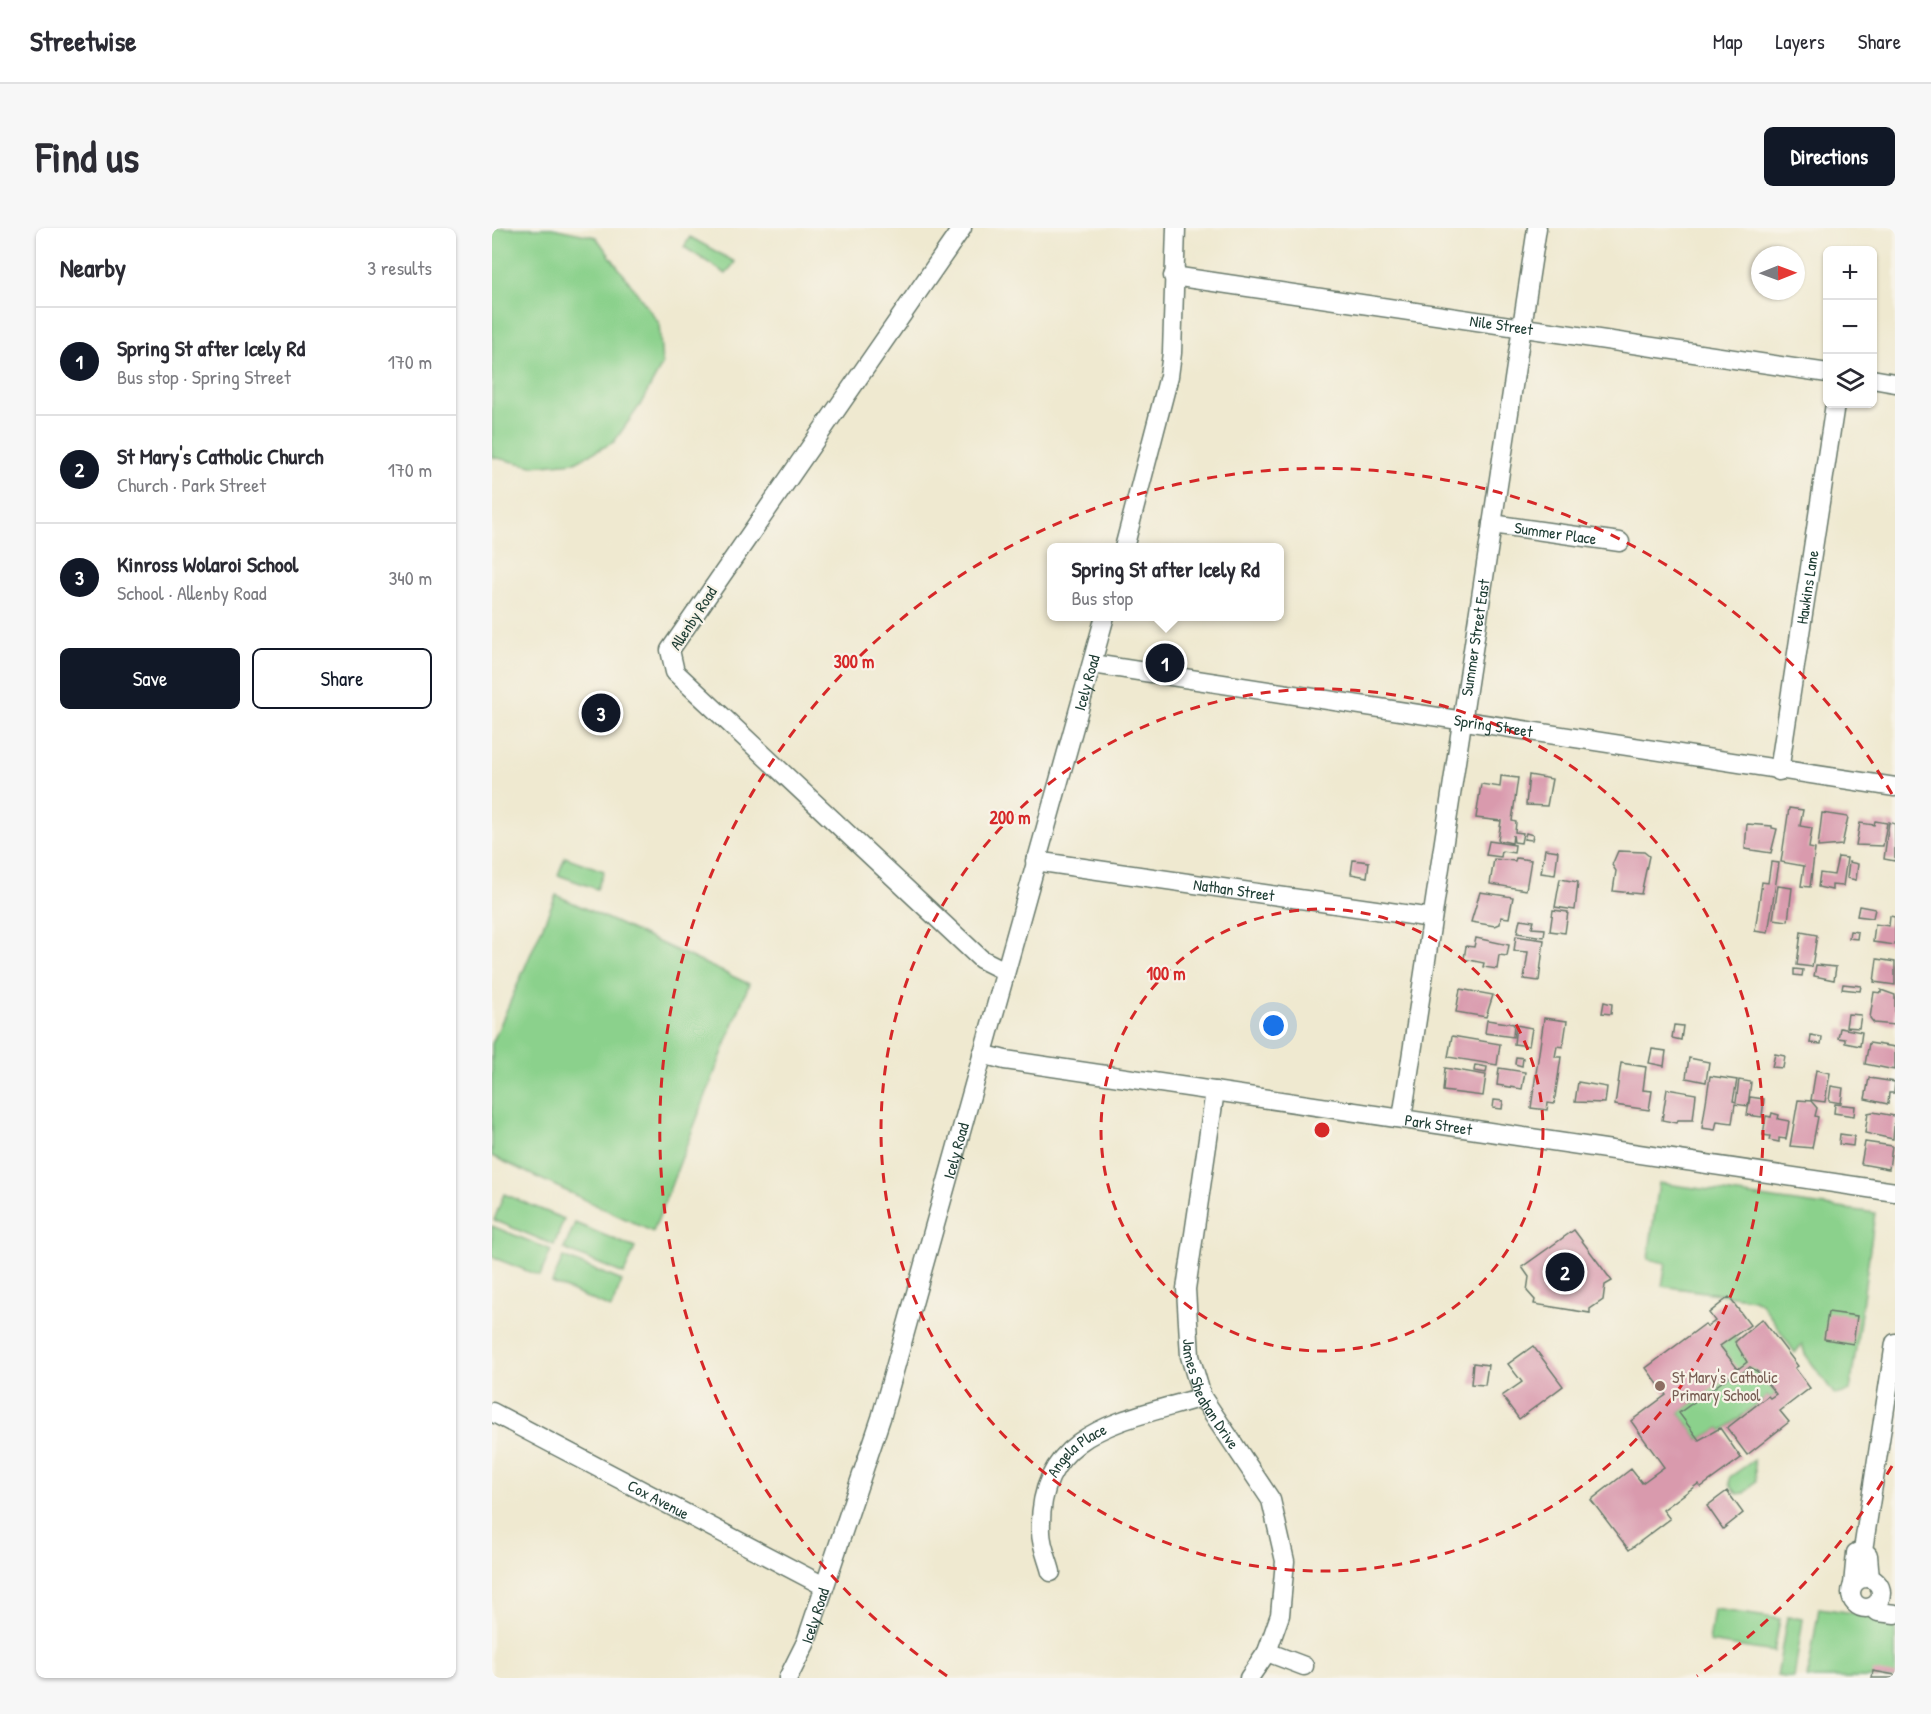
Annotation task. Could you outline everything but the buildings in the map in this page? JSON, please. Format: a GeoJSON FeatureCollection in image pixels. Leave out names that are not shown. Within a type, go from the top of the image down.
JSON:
{"type":"FeatureCollection","features":[{"type":"Feature","properties":{"kind":"street","name":"Allenby Road"},"geometry":{"type":"LineString","coordinates":[[962,228],[670,650],[670,660],[675,672],[981,959],[1005,971]]}},
{"type":"Feature","properties":{"kind":"street"},"geometry":{"type":"LineString","coordinates":[[1125,543],[1169,376],[1172,353],[1176,228]]}},
{"type":"Feature","properties":{"kind":"street","name":"Summer Street East"},"geometry":{"type":"LineString","coordinates":[[1402,1118],[1537,228]]}},
{"type":"Feature","properties":{"kind":"street","name":"Nile Street"},"geometry":{"type":"LineString","coordinates":[[1173,276],[1823,372]]}},
{"type":"Feature","properties":{"kind":"street"},"geometry":{"type":"LineString","coordinates":[[1877,380],[1895,382]]}},
{"type":"Feature","properties":{"kind":"street","name":"Hawkins Lane"},"geometry":{"type":"LineString","coordinates":[[1779,771],[1833,408]]}},
{"type":"Feature","properties":{"kind":"street","name":"Summer Place"},"geometry":{"type":"LineString","coordinates":[[1492,524],[1620,542]]}},
{"type":"Feature","properties":{"kind":"street","name":"Icely Road"},"geometry":{"type":"LineString","coordinates":[[788,1678],[806,1642],[881,1418],[1104,621]]}},
{"type":"Feature","properties":{"kind":"street","name":"Spring Street"},"geometry":{"type":"LineString","coordinates":[[1093,664],[1895,788]]}},
{"type":"Feature","properties":{"kind":"street","name":"Nathan Street"},"geometry":{"type":"LineString","coordinates":[[1035,861],[1432,918]]}},
{"type":"Feature","properties":{"kind":"street","name":"Park Street"},"geometry":{"type":"LineString","coordinates":[[982,1054],[1005,1060],[1895,1192]]}},
{"type":"Feature","properties":{"kind":"street","name":"James Sheahan Drive"},"geometry":{"type":"LineString","coordinates":[[1215,1090],[1186,1289],[1190,1356],[1202,1397],[1271,1500],[1285,1561],[1280,1615],[1267,1652],[1249,1678]]}},
{"type":"Feature","properties":{"kind":"street"},"geometry":{"type":"LineString","coordinates":[[1895,1343],[1863,1550],[1868,1555],[1877,1593],[1878,1612],[1895,1614]]}},
{"type":"Feature","properties":{"kind":"street","name":"Angela Place"},"geometry":{"type":"LineString","coordinates":[[1051,1572],[1041,1533],[1045,1490],[1060,1459],[1094,1431],[1202,1397]]}},
{"type":"Feature","properties":{"kind":"street","name":"Cox Avenue"},"geometry":{"type":"LineString","coordinates":[[492,1413],[824,1586]]}},
{"type":"Feature","properties":{"kind":"street"},"geometry":{"type":"LineString","coordinates":[[1267,1652],[1304,1666]]}},
{"type":"Feature","properties":{"kind":"green space"},"geometry":{"type":"Polygon","coordinates":[[[492,228],[552,228],[596,237],[659,323],[662,365],[640,405],[614,442],[575,462],[532,466],[492,457],[492,228]]]}},
{"type":"Feature","properties":{"kind":"green space"},"geometry":{"type":"Polygon","coordinates":[[[690,237],[735,262],[726,274],[684,247],[690,237]]]}},
{"type":"Feature","properties":{"kind":"green space"},"geometry":{"type":"Polygon","coordinates":[[[565,857],[604,871],[597,889],[558,875],[565,857]]]}},
{"type":"Feature","properties":{"kind":"green space"},"geometry":{"type":"Polygon","coordinates":[[[556,895],[749,984],[653,1232],[492,1156],[492,1044],[556,895]]]}},
{"type":"Feature","properties":{"kind":"green space"},"geometry":{"type":"Polygon","coordinates":[[[1659,1183],[1875,1213],[1850,1391],[1835,1395],[1805,1354],[1802,1344],[1795,1353],[1762,1304],[1754,1299],[1662,1286],[1666,1263],[1648,1259],[1659,1183]]]}},
{"type":"Feature","properties":{"kind":"green space"},"geometry":{"type":"Polygon","coordinates":[[[504,1194],[564,1219],[554,1245],[494,1220],[504,1194]]]}},
{"type":"Feature","properties":{"kind":"green space"},"geometry":{"type":"Polygon","coordinates":[[[575,1223],[635,1248],[624,1274],[564,1249],[575,1223]]]}},
{"type":"Feature","properties":{"kind":"green space"},"geometry":{"type":"Polygon","coordinates":[[[492,1226],[551,1250],[540,1276],[492,1257],[492,1226]]]}},
{"type":"Feature","properties":{"kind":"green space"},"geometry":{"type":"Polygon","coordinates":[[[563,1257],[622,1281],[611,1308],[552,1283],[563,1257]]]}},
{"type":"Feature","properties":{"kind":"green space"},"geometry":{"type":"Polygon","coordinates":[[[1734,1336],[1737,1340],[1735,1342],[1776,1394],[1770,1398],[1768,1396],[1722,1431],[1720,1428],[1699,1440],[1679,1413],[1708,1391],[1700,1380],[1729,1358],[1720,1346],[1734,1336]]]}},
{"type":"Feature","properties":{"kind":"green space"},"geometry":{"type":"Polygon","coordinates":[[[1754,1460],[1756,1481],[1744,1493],[1737,1494],[1730,1484],[1730,1477],[1754,1460]]]}},
{"type":"Feature","properties":{"kind":"green space"},"geometry":{"type":"Polygon","coordinates":[[[1819,1608],[1895,1619],[1895,1678],[1807,1678],[1819,1608]]]}},
{"type":"Feature","properties":{"kind":"green space"},"geometry":{"type":"Polygon","coordinates":[[[1714,1609],[1780,1619],[1774,1652],[1709,1642],[1714,1609]]]}},
{"type":"Feature","properties":{"kind":"green space"},"geometry":{"type":"Polygon","coordinates":[[[1787,1617],[1803,1619],[1794,1678],[1777,1676],[1787,1617]]]}},
{"type":"Feature","properties":{"kind":"place","name":"Spring St after Icely Rd"},"geometry":{"type":"Point","coordinates":[1165,663]}},
{"type":"Feature","properties":{"kind":"place","name":"Kinross Wolaroi School"},"geometry":{"type":"Point","coordinates":[601,713]}},
{"type":"Feature","properties":{"kind":"place","name":"St Mary's Catholic Church"},"geometry":{"type":"Point","coordinates":[1565,1272]}},
{"type":"Feature","properties":{"kind":"place","name":"St Mary's Catholic Primary School"},"geometry":{"type":"Point","coordinates":[1660,1386]}}]}
